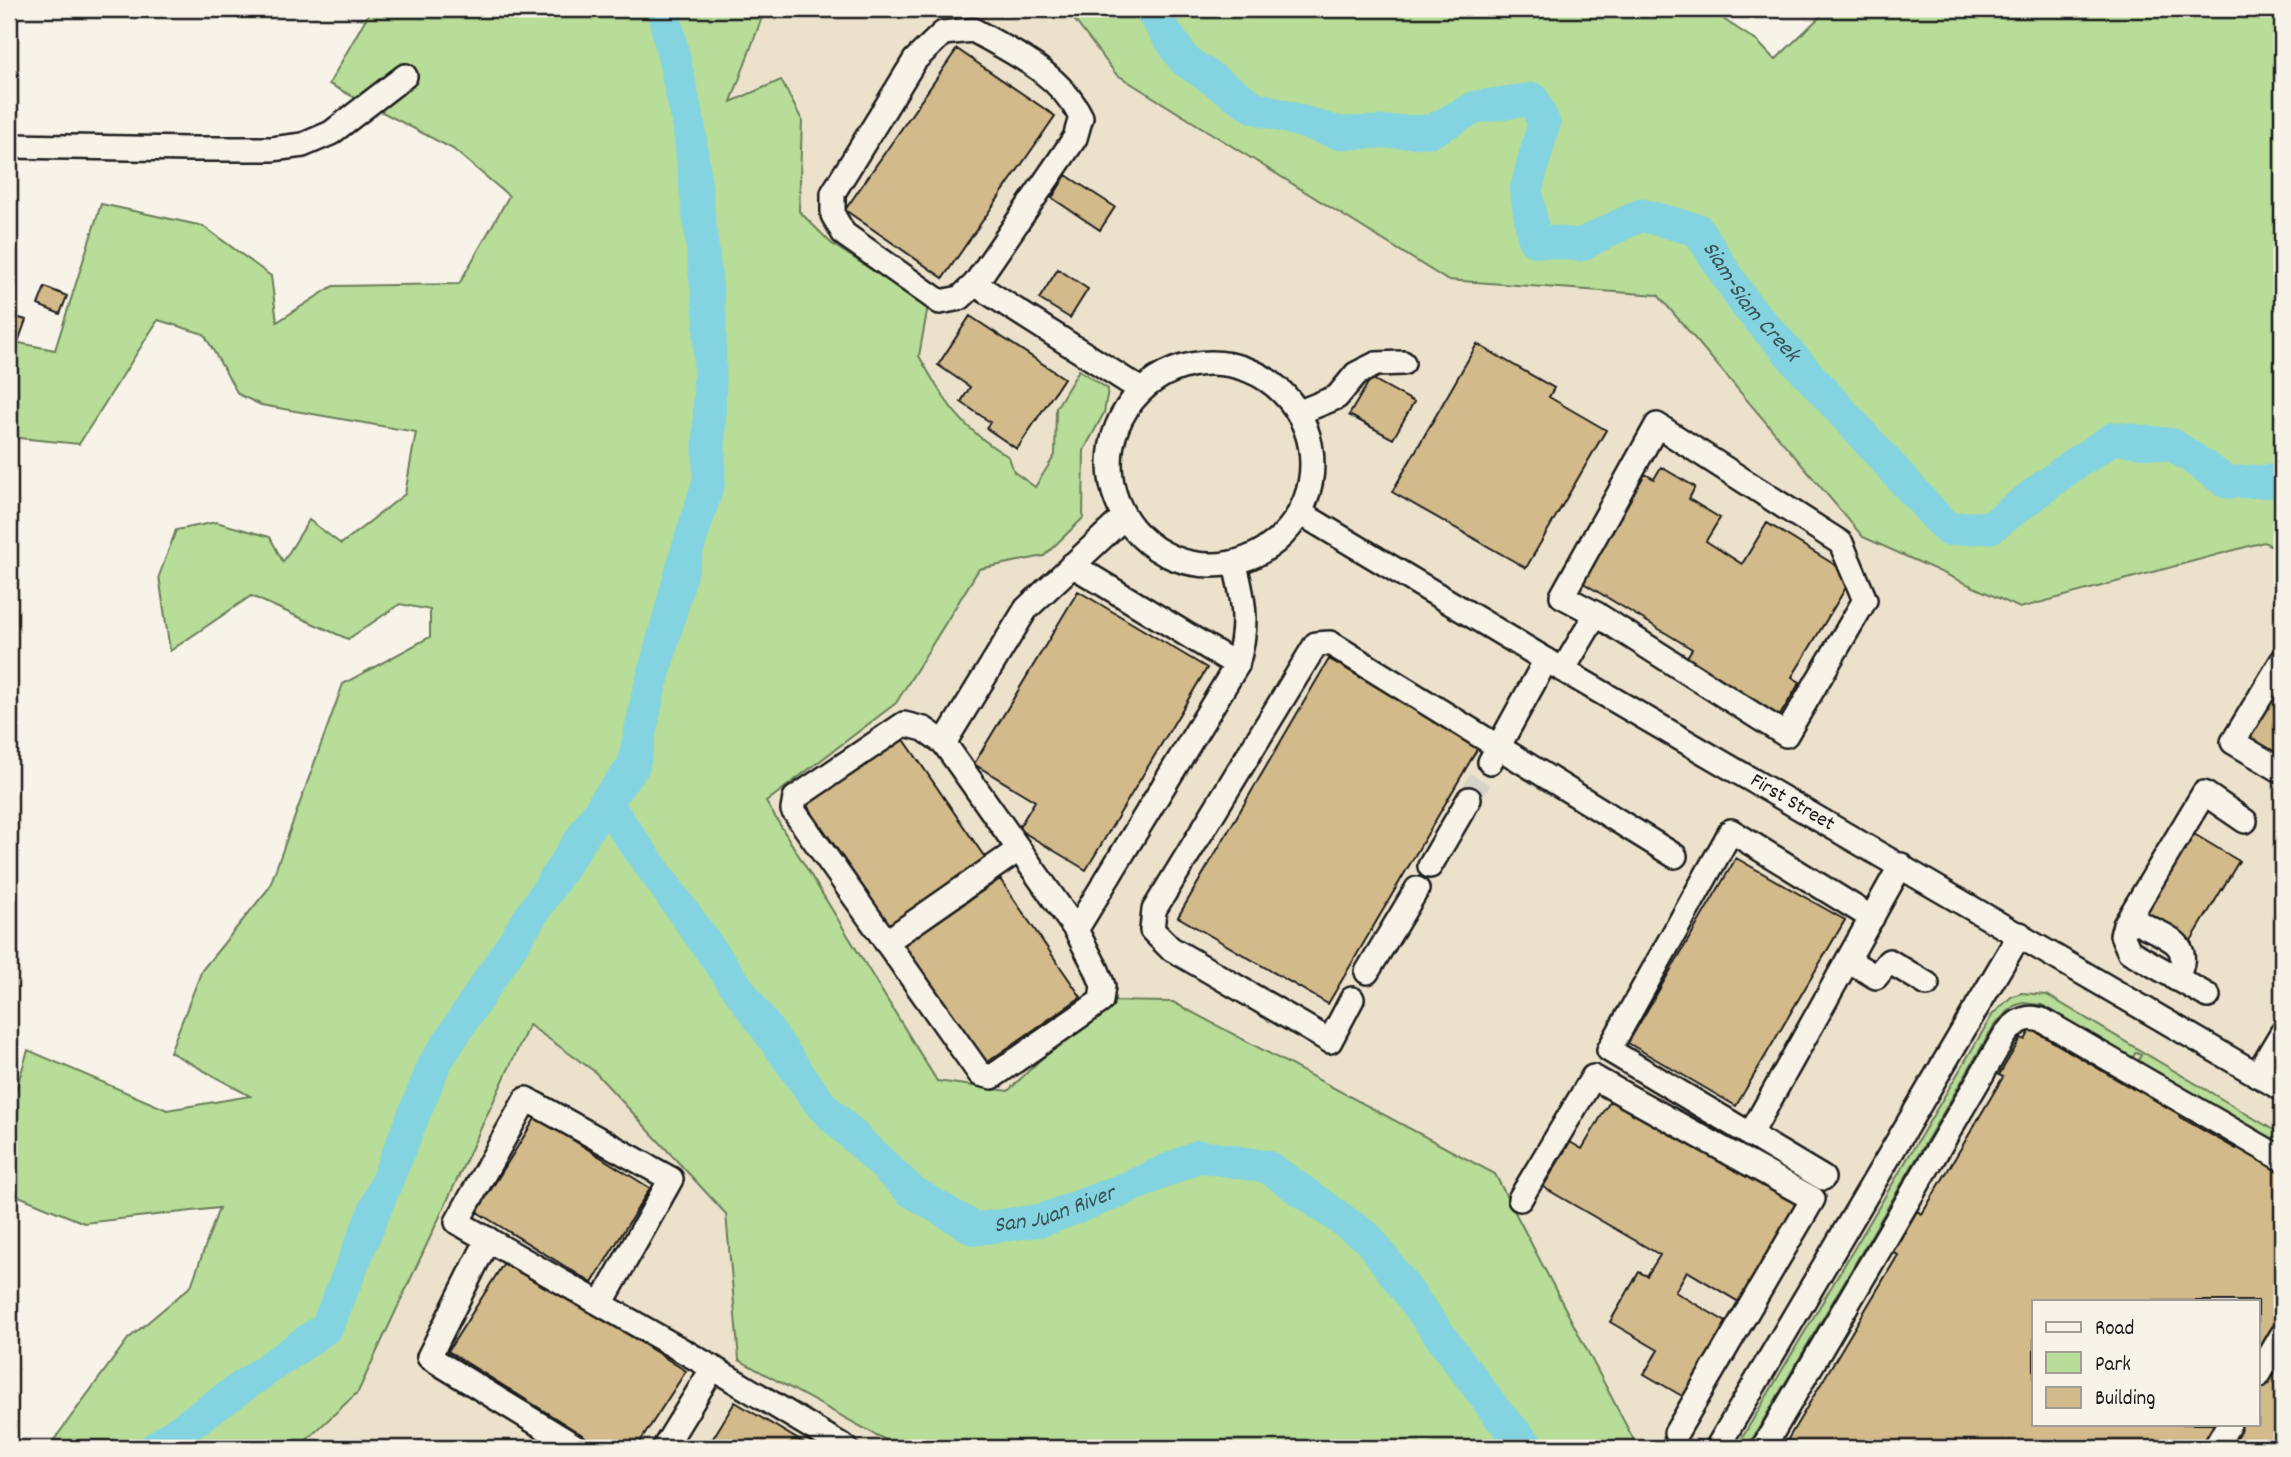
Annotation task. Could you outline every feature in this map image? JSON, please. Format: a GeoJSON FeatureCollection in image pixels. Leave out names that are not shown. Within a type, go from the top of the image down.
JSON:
{"type":"FeatureCollection","features":[{"type":"Feature","properties":{"kind":"street"},"geometry":{"type":"LineString","coordinates":[[973,30],[1037,66],[1070,96],[1081,117],[1074,138],[975,284],[960,299],[940,302],[844,234],[833,215],[832,193],[915,60],[943,33],[973,30]]}},
{"type":"Feature","properties":{"kind":"street"},"geometry":{"type":"LineString","coordinates":[[9,146],[272,149],[303,145],[331,133],[405,76]]}},
{"type":"Feature","properties":{"kind":"street"},"geometry":{"type":"LineString","coordinates":[[975,284],[1141,390]]}},
{"type":"Feature","properties":{"kind":"street"},"geometry":{"type":"LineString","coordinates":[[1208,362],[1244,367],[1277,384],[1300,412],[1314,463],[1302,514],[1274,546],[1235,565],[1192,566],[1152,549],[1123,518],[1109,474],[1115,428],[1141,390],[1172,370],[1208,362]]}},
{"type":"Feature","properties":{"kind":"street"},"geometry":{"type":"LineString","coordinates":[[1300,412],[1337,397],[1356,374],[1376,364],[1403,363]]}},
{"type":"Feature","properties":{"kind":"street"},"geometry":{"type":"LineString","coordinates":[[1657,425],[1840,544],[1865,600],[1786,735],[1596,614],[1562,596],[1657,425]]}},
{"type":"Feature","properties":{"kind":"street","name":"First Street"},"geometry":{"type":"LineString","coordinates":[[1302,514],[1554,665],[2108,985],[2282,1089]]}},
{"type":"Feature","properties":{"kind":"street"},"geometry":{"type":"LineString","coordinates":[[944,744],[1026,609],[1123,518]]}},
{"type":"Feature","properties":{"kind":"street"},"geometry":{"type":"LineString","coordinates":[[1072,565],[1237,665]]}},
{"type":"Feature","properties":{"kind":"street"},"geometry":{"type":"LineString","coordinates":[[1076,930],[1237,665],[1245,638],[1245,607],[1235,565]]}},
{"type":"Feature","properties":{"kind":"street"},"geometry":{"type":"LineString","coordinates":[[1494,754],[1554,665],[1596,614]]}},
{"type":"Feature","properties":{"kind":"street"},"geometry":{"type":"LineString","coordinates":[[1352,999],[1330,1041],[1170,948],[1153,930],[1154,910],[1316,644],[1329,643],[1494,754],[1675,856]]}},
{"type":"Feature","properties":{"kind":"street"},"geometry":{"type":"LineString","coordinates":[[2282,661],[2233,742],[2282,771]]}},
{"type":"Feature","properties":{"kind":"street"},"geometry":{"type":"LineString","coordinates":[[904,724],[923,729],[944,744],[1018,850],[1076,930],[1097,970],[1102,986],[1101,1001],[992,1077],[980,1074],[793,810],[795,798],[904,724]]}},
{"type":"Feature","properties":{"kind":"street"},"geometry":{"type":"LineString","coordinates":[[2208,996],[2129,951],[2122,935],[2125,925],[2204,793],[2245,821]]}},
{"type":"Feature","properties":{"kind":"street"},"geometry":{"type":"LineString","coordinates":[[1430,866],[1469,800]]}},
{"type":"Feature","properties":{"kind":"street"},"geometry":{"type":"LineString","coordinates":[[1823,1178],[1609,1050],[1731,831],[1872,918]]}},
{"type":"Feature","properties":{"kind":"street"},"geometry":{"type":"LineString","coordinates":[[887,942],[1018,850]]}},
{"type":"Feature","properties":{"kind":"street"},"geometry":{"type":"LineString","coordinates":[[1750,1135],[1901,865]]}},
{"type":"Feature","properties":{"kind":"street"},"geometry":{"type":"LineString","coordinates":[[1367,972],[1417,889]]}},
{"type":"Feature","properties":{"kind":"street"},"geometry":{"type":"LineString","coordinates":[[2125,925],[2138,922],[2179,945],[2185,953],[2176,979]]}},
{"type":"Feature","properties":{"kind":"street"},"geometry":{"type":"LineString","coordinates":[[1717,1448],[2020,934]]}},
{"type":"Feature","properties":{"kind":"street"},"geometry":{"type":"LineString","coordinates":[[2108,985],[2129,951]]}},
{"type":"Feature","properties":{"kind":"street"},"geometry":{"type":"LineString","coordinates":[[1848,960],[1875,977],[1889,961],[1927,984]]}},
{"type":"Feature","properties":{"kind":"street"},"geometry":{"type":"LineString","coordinates":[[1763,1448],[2005,1035],[2019,1021],[2033,1017],[2044,1020],[2282,1159]]}},
{"type":"Feature","properties":{"kind":"street"},"geometry":{"type":"LineString","coordinates":[[2257,1075],[2282,1033]]}},
{"type":"Feature","properties":{"kind":"street"},"geometry":{"type":"LineString","coordinates":[[1520,1199],[1593,1077],[1813,1199],[1676,1433]]}},
{"type":"Feature","properties":{"kind":"street"},"geometry":{"type":"LineString","coordinates":[[601,1304],[671,1179],[526,1099],[457,1222],[713,1368],[846,1448]]}},
{"type":"Feature","properties":{"kind":"street"},"geometry":{"type":"LineString","coordinates":[[488,1239],[429,1357],[578,1448]]}},
{"type":"Feature","properties":{"kind":"street"},"geometry":{"type":"LineString","coordinates":[[1743,1322],[1778,1342]]}},
{"type":"Feature","properties":{"kind":"street"},"geometry":{"type":"LineString","coordinates":[[2260,1373],[2282,1335]]}},
{"type":"Feature","properties":{"kind":"street"},"geometry":{"type":"LineString","coordinates":[[664,1448],[713,1368]]}},
{"type":"Feature","properties":{"kind":"street"},"geometry":{"type":"LineString","coordinates":[[2215,1448],[2228,1426]]}},
{"type":"Feature","properties":{"kind":"shaded area"},"geometry":{"type":"Polygon","coordinates":[[[765,9],[1066,9],[1116,74],[1447,280],[1658,295],[1863,537],[2020,608],[2264,542],[2282,552],[2282,1448],[298,1448],[358,1392],[528,1025],[730,103],[765,9]]]}},
{"type":"Feature","properties":{"kind":"green space"},"geometry":{"type":"Polygon","coordinates":[[[371,9],[765,9],[731,102],[781,80],[802,120],[799,211],[832,244],[928,306],[919,356],[956,414],[978,436],[1009,457],[1014,472],[1035,487],[1055,455],[1056,408],[1079,370],[1108,389],[1104,413],[1084,450],[1083,518],[1044,556],[979,569],[896,703],[766,802],[937,1081],[1008,1091],[1101,1001],[1173,1002],[1495,1174],[1638,1448],[900,1448],[739,1360],[726,1214],[594,1071],[529,1025],[358,1392],[298,1448],[48,1448],[128,1339],[191,1286],[219,1208],[84,1223],[9,1192],[9,1113],[28,1050],[167,1110],[250,1096],[170,1052],[202,970],[269,888],[343,684],[430,637],[430,610],[400,604],[348,639],[251,596],[170,651],[159,576],[176,530],[216,522],[270,537],[283,562],[309,520],[341,544],[405,494],[416,432],[261,405],[238,394],[204,334],[158,320],[79,444],[9,437],[9,341],[55,350],[101,204],[203,226],[271,276],[277,322],[333,286],[459,284],[509,196],[453,149],[329,84],[371,9]]]}},
{"type":"Feature","properties":{"kind":"green space"},"geometry":{"type":"Polygon","coordinates":[[[1066,9],[1708,9],[1758,42],[1775,60],[1828,9],[2282,9],[2282,552],[2264,542],[2020,608],[1863,537],[1658,295],[1447,280],[1116,74],[1066,9]]]}},
{"type":"Feature","properties":{"kind":"green space"},"geometry":{"type":"Polygon","coordinates":[[[2021,993],[2047,995],[2282,1135],[2282,1148],[2138,1062],[2141,1054],[2136,1052],[2132,1059],[2042,1005],[2023,1003],[2014,1006],[1995,1024],[1747,1448],[1736,1448],[1993,1014],[2011,997],[2021,993]]]}},
{"type":"Feature","properties":{"kind":"building"},"geometry":{"type":"Polygon","coordinates":[[[957,49],[1055,116],[943,278],[845,210],[957,49]]]}},
{"type":"Feature","properties":{"kind":"building"},"geometry":{"type":"Polygon","coordinates":[[[1066,175],[1115,207],[1100,230],[1052,198],[1066,175]]]}},
{"type":"Feature","properties":{"kind":"building"},"geometry":{"type":"Polygon","coordinates":[[[1058,269],[1088,289],[1070,318],[1039,299],[1058,269]]]}},
{"type":"Feature","properties":{"kind":"building"},"geometry":{"type":"Polygon","coordinates":[[[45,287],[67,296],[60,314],[38,305],[45,287]]]}},
{"type":"Feature","properties":{"kind":"building"},"geometry":{"type":"Polygon","coordinates":[[[9,315],[26,320],[18,342],[9,339],[9,315]]]}},
{"type":"Feature","properties":{"kind":"building"},"geometry":{"type":"Polygon","coordinates":[[[970,316],[1064,378],[1017,449],[986,428],[990,422],[961,402],[970,387],[938,365],[970,316]]]}},
{"type":"Feature","properties":{"kind":"building"},"geometry":{"type":"Polygon","coordinates":[[[1477,344],[1554,388],[1549,397],[1606,430],[1526,568],[1392,492],[1477,344]]]}},
{"type":"Feature","properties":{"kind":"building"},"geometry":{"type":"Polygon","coordinates":[[[1371,378],[1414,402],[1393,439],[1349,415],[1371,378]]]}},
{"type":"Feature","properties":{"kind":"building"},"geometry":{"type":"Polygon","coordinates":[[[1661,467],[1695,487],[1689,499],[1720,518],[1706,541],[1742,564],[1767,523],[1853,576],[1792,677],[1800,682],[1776,722],[1682,665],[1692,649],[1580,581],[1645,474],[1654,479],[1661,467]]]}},
{"type":"Feature","properties":{"kind":"building"},"geometry":{"type":"Polygon","coordinates":[[[1078,591],[1207,668],[1086,870],[1018,829],[1035,801],[974,764],[1078,591]]]}},
{"type":"Feature","properties":{"kind":"building"},"geometry":{"type":"Polygon","coordinates":[[[1329,659],[1479,746],[1328,1004],[1178,917],[1329,659]]]}},
{"type":"Feature","properties":{"kind":"building"},"geometry":{"type":"Polygon","coordinates":[[[2282,679],[2282,757],[2248,737],[2282,679]]]}},
{"type":"Feature","properties":{"kind":"building"},"geometry":{"type":"Polygon","coordinates":[[[903,738],[986,859],[890,926],[806,804],[903,738]]]}},
{"type":"Feature","properties":{"kind":"building"},"geometry":{"type":"Polygon","coordinates":[[[2189,831],[2239,861],[2189,944],[2139,914],[2189,831]]]}},
{"type":"Feature","properties":{"kind":"building"},"geometry":{"type":"Polygon","coordinates":[[[1736,858],[1845,920],[1736,1106],[1628,1043],[1736,858]]]}},
{"type":"Feature","properties":{"kind":"building"},"geometry":{"type":"Polygon","coordinates":[[[1000,879],[1081,997],[986,1063],[904,945],[1000,879]]]}},
{"type":"Feature","properties":{"kind":"building"},"geometry":{"type":"Polygon","coordinates":[[[2031,1029],[2133,1089],[2135,1086],[2185,1107],[2180,1117],[2236,1149],[2241,1140],[2282,1163],[2282,1320],[2260,1358],[2260,1300],[2032,1300],[2032,1426],[2221,1426],[2213,1448],[1777,1448],[1781,1442],[1785,1444],[1898,1255],[1893,1252],[1917,1211],[1922,1214],[2003,1077],[1999,1075],[2021,1038],[2025,1040],[2031,1029]]]}},
{"type":"Feature","properties":{"kind":"building"},"geometry":{"type":"Polygon","coordinates":[[[1613,1096],[1802,1206],[1744,1305],[1687,1271],[1675,1292],[1733,1326],[1689,1400],[1644,1374],[1658,1350],[1610,1322],[1639,1272],[1647,1276],[1660,1255],[1543,1187],[1570,1142],[1582,1149],[1613,1096]]]}},
{"type":"Feature","properties":{"kind":"building"},"geometry":{"type":"Polygon","coordinates":[[[536,1117],[650,1188],[592,1283],[477,1212],[536,1117]]]}},
{"type":"Feature","properties":{"kind":"building"},"geometry":{"type":"Polygon","coordinates":[[[507,1258],[686,1371],[636,1448],[603,1448],[448,1351],[507,1258]]]}},
{"type":"Feature","properties":{"kind":"building"},"geometry":{"type":"Polygon","coordinates":[[[2282,1350],[2282,1448],[2224,1448],[2238,1426],[2260,1426],[2260,1388],[2282,1350]]]}},
{"type":"Feature","properties":{"kind":"building"},"geometry":{"type":"Polygon","coordinates":[[[735,1402],[812,1448],[707,1448],[735,1402]]]}},
{"type":"Feature","properties":{"kind":"waterway"},"geometry":{"type":"LineString","coordinates":[[155,1448],[327,1327],[435,1063],[605,802],[633,767],[648,695],[709,481],[710,318],[689,126],[663,9]]}},
{"type":"Feature","properties":{"kind":"waterway","name":"Siam-Siam Creek"},"geometry":{"type":"LineString","coordinates":[[1150,9],[1184,60],[1254,107],[1339,133],[1431,131],[1476,107],[1533,99],[1544,123],[1526,190],[1534,240],[1580,245],[1641,215],[1698,230],[1745,304],[1947,529],[1991,527],[2070,467],[2114,438],[2173,445],[2227,482],[2282,481]]}},
{"type":"Feature","properties":{"kind":"waterway","name":"San Juan River"},"geometry":{"type":"LineString","coordinates":[[605,802],[821,1105],[911,1191],[975,1229],[1043,1220],[1130,1187],[1199,1156],[1268,1167],[1369,1239],[1497,1413],[1529,1448]]}},
{"type":"Feature","properties":{"kind":"tunnel"},"geometry":{"type":"LineString","coordinates":[[1469,799],[1490,762]]}}]}
